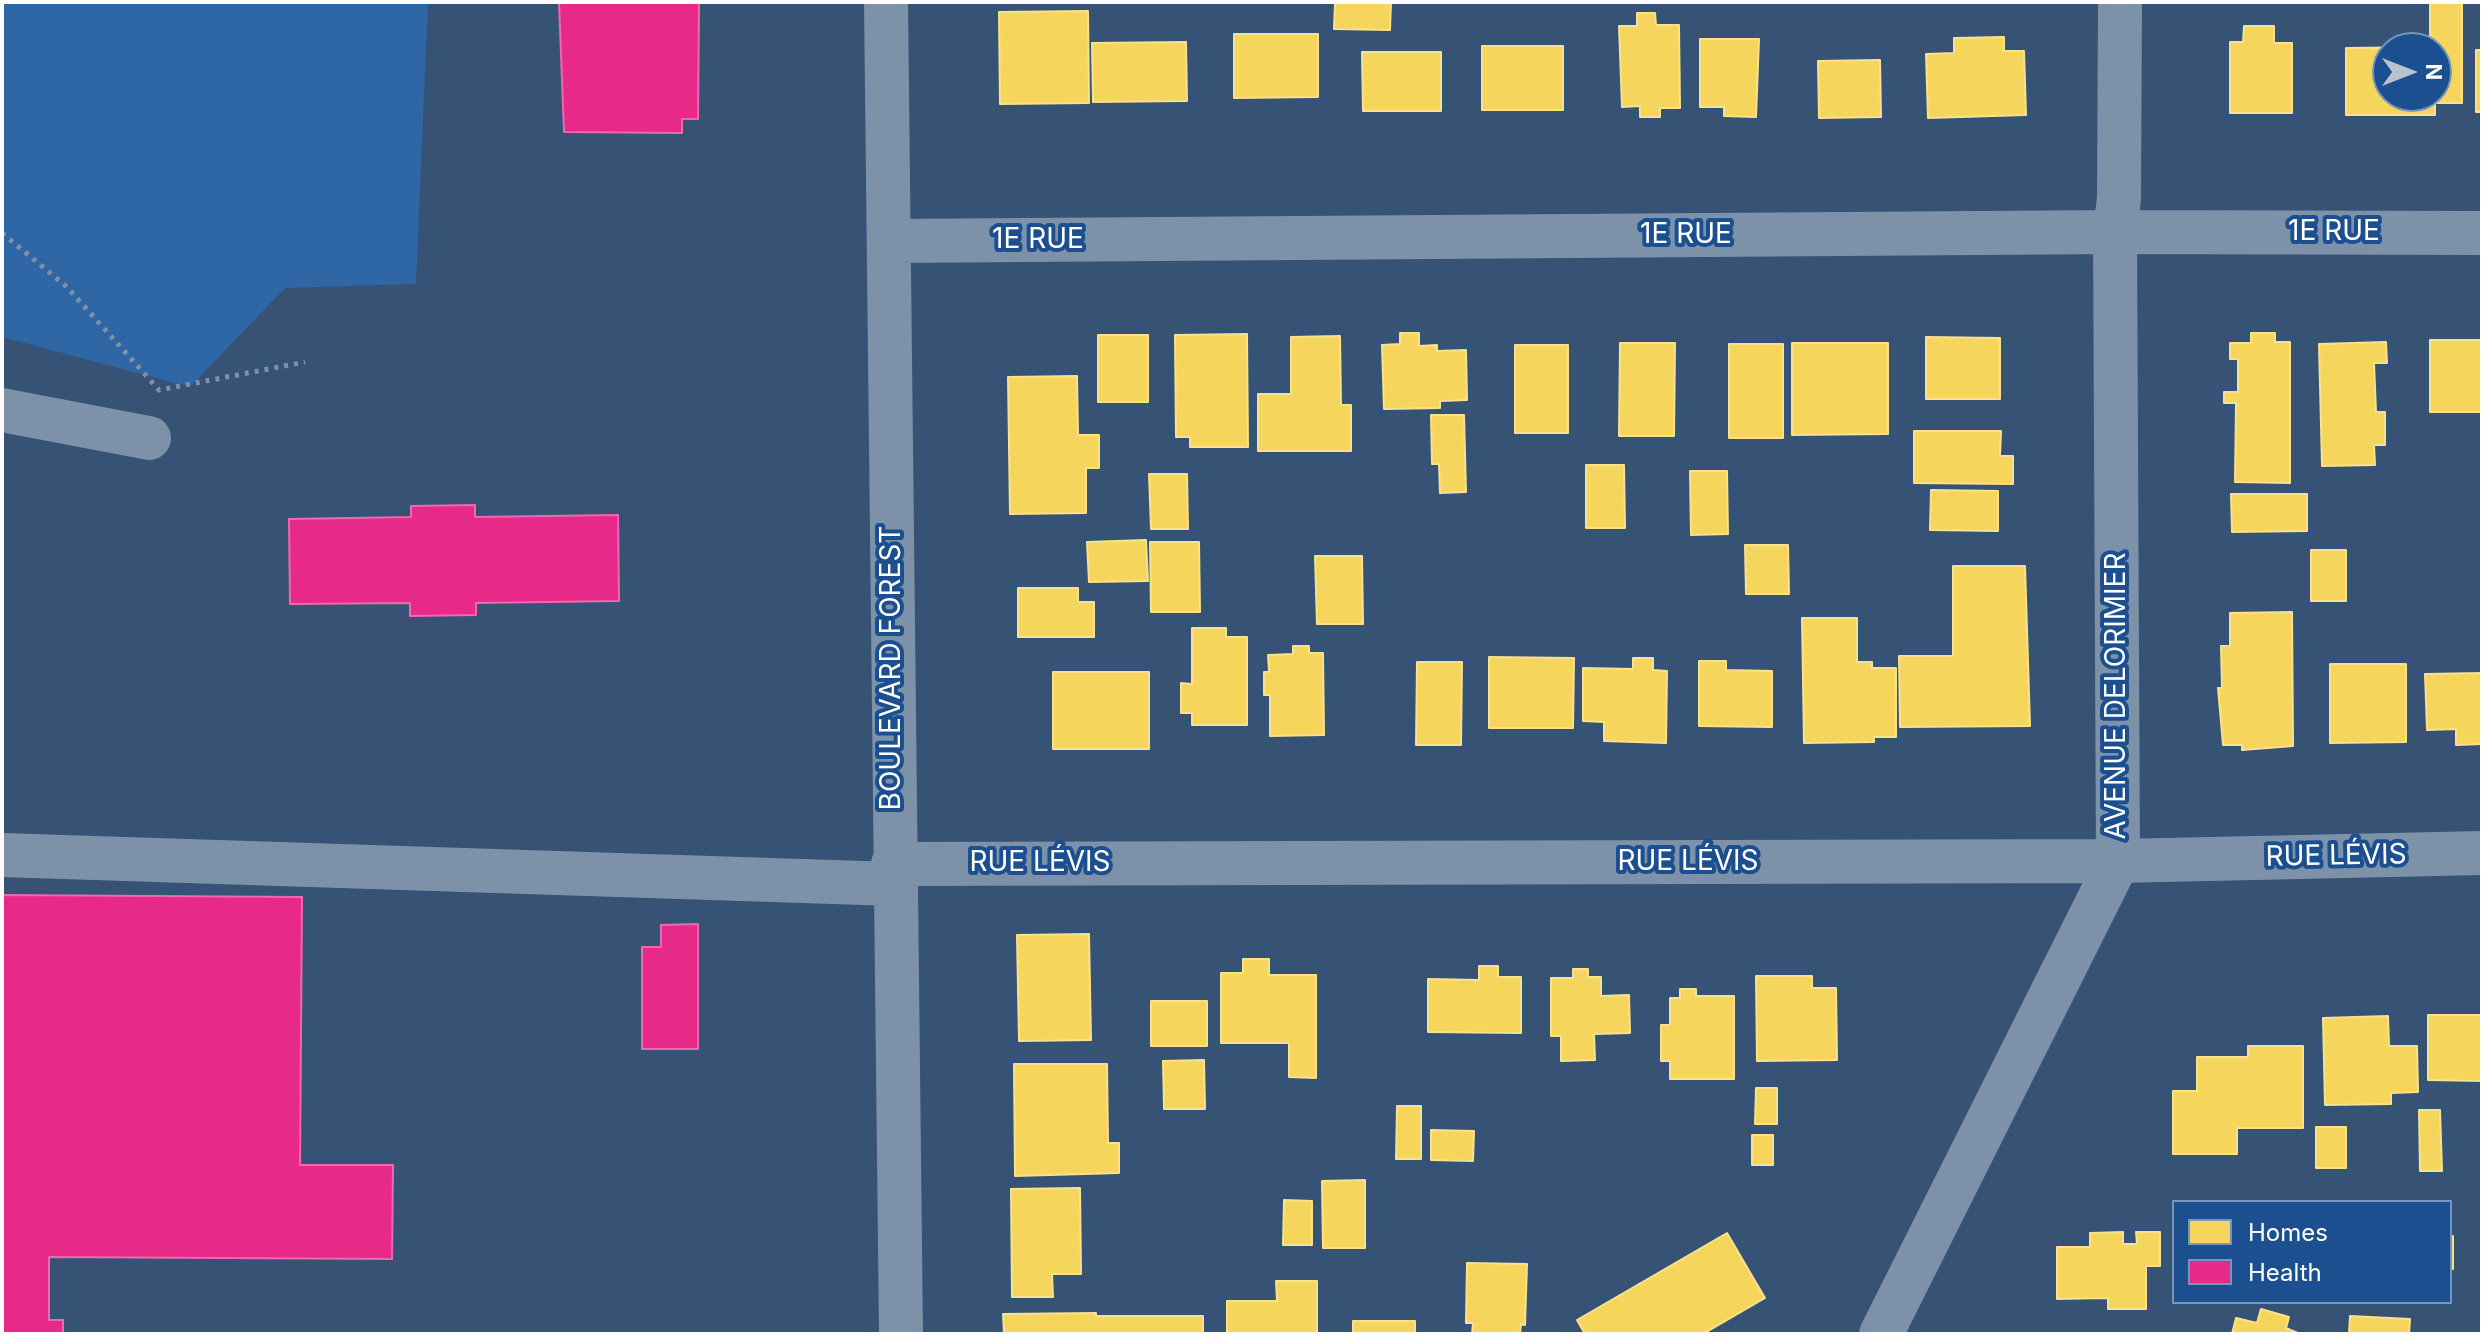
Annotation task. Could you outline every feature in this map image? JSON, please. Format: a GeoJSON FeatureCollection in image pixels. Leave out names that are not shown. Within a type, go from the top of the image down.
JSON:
{"type":"FeatureCollection","features":[{"type":"Feature","properties":{"kind":"street","name":"BOULEVARD FOREST"},"geometry":{"type":"LineString","coordinates":[[886,2],[901,1334]]}},
{"type":"Feature","properties":{"kind":"street","name":"AVENUE DELORIMIER"},"geometry":{"type":"LineString","coordinates":[[1881,1334],[2118,861],[2115,232],[2119,198],[2120,2]]}},
{"type":"Feature","properties":{"kind":"street","name":"1E RUE"},"geometry":{"type":"LineString","coordinates":[[890,241],[2115,232],[2482,233]]}},
{"type":"Feature","properties":{"kind":"street"},"geometry":{"type":"LineString","coordinates":[[2,410],[149,438]]}},
{"type":"Feature","properties":{"kind":"street","name":"RUE LÉVIS"},"geometry":{"type":"LineString","coordinates":[[2,855],[894,874],[2118,861],[2482,853]]}},
{"type":"Feature","properties":{"kind":"path"},"geometry":{"type":"LineString","coordinates":[[2,233],[67,287],[159,390],[305,362]]}},
{"type":"Feature","properties":{"kind":"shaded area"},"geometry":{"type":"Polygon","coordinates":[[[2,2],[428,2],[416,284],[285,288],[190,387],[2,337],[2,2]]]}},
{"type":"Feature","properties":{"kind":"building: Homes"},"geometry":{"type":"Polygon","coordinates":[[[1335,2],[1391,2],[1390,30],[1334,29],[1335,2]]]}},
{"type":"Feature","properties":{"kind":"building: Homes"},"geometry":{"type":"Polygon","coordinates":[[[2430,2],[2462,2],[2462,103],[2452,103],[2452,32],[2430,32],[2430,2]]]}},
{"type":"Feature","properties":{"kind":"building: Homes"},"geometry":{"type":"Polygon","coordinates":[[[1088,11],[1089,103],[1000,104],[999,12],[1088,11]]]}},
{"type":"Feature","properties":{"kind":"building: Homes"},"geometry":{"type":"Polygon","coordinates":[[[1637,13],[1655,13],[1656,25],[1679,25],[1680,108],[1660,108],[1660,117],[1640,117],[1640,106],[1622,107],[1619,26],[1637,26],[1637,13]]]}},
{"type":"Feature","properties":{"kind":"building: Homes"},"geometry":{"type":"Polygon","coordinates":[[[2244,26],[2274,26],[2274,43],[2292,43],[2292,113],[2230,113],[2230,42],[2243,42],[2244,26]]]}},
{"type":"Feature","properties":{"kind":"building: Homes"},"geometry":{"type":"Polygon","coordinates":[[[1234,34],[1318,34],[1318,97],[1234,98],[1234,34]]]}},
{"type":"Feature","properties":{"kind":"building: Homes"},"geometry":{"type":"Polygon","coordinates":[[[2004,37],[2004,51],[2024,51],[2026,115],[1928,118],[1926,54],[1954,53],[1954,38],[2004,37]]]}},
{"type":"Feature","properties":{"kind":"building: Homes"},"geometry":{"type":"Polygon","coordinates":[[[1700,39],[1759,39],[1756,117],[1724,116],[1724,107],[1700,107],[1700,39]]]}},
{"type":"Feature","properties":{"kind":"building: Homes"},"geometry":{"type":"Polygon","coordinates":[[[1186,42],[1187,101],[1093,102],[1092,43],[1186,42]]]}},
{"type":"Feature","properties":{"kind":"building: Homes"},"geometry":{"type":"Polygon","coordinates":[[[1482,46],[1563,46],[1563,110],[1482,110],[1482,46]]]}},
{"type":"Feature","properties":{"kind":"building: Homes"},"geometry":{"type":"Polygon","coordinates":[[[2346,48],[2372,48],[2372,112],[2435,112],[2435,115],[2346,115],[2346,48]]]}},
{"type":"Feature","properties":{"kind":"building: Homes"},"geometry":{"type":"Polygon","coordinates":[[[2476,50],[2482,50],[2482,112],[2476,112],[2476,50]]]}},
{"type":"Feature","properties":{"kind":"building: Homes"},"geometry":{"type":"Polygon","coordinates":[[[1362,52],[1441,52],[1441,111],[1363,111],[1362,52]]]}},
{"type":"Feature","properties":{"kind":"building: Homes"},"geometry":{"type":"Polygon","coordinates":[[[1880,60],[1881,117],[1819,118],[1818,61],[1880,60]]]}},
{"type":"Feature","properties":{"kind":"building: Homes"},"geometry":{"type":"Polygon","coordinates":[[[1400,333],[1419,333],[1419,346],[1437,345],[1437,351],[1466,350],[1467,400],[1440,401],[1440,408],[1384,409],[1382,345],[1400,344],[1400,333]]]}},
{"type":"Feature","properties":{"kind":"building: Homes"},"geometry":{"type":"Polygon","coordinates":[[[2251,333],[2275,333],[2275,342],[2290,342],[2290,483],[2235,482],[2236,403],[2224,403],[2224,392],[2238,392],[2238,359],[2230,359],[2230,343],[2251,343],[2251,333]]]}},
{"type":"Feature","properties":{"kind":"building: Homes"},"geometry":{"type":"Polygon","coordinates":[[[1247,334],[1248,447],[1190,447],[1190,437],[1176,437],[1175,335],[1247,334]]]}},
{"type":"Feature","properties":{"kind":"building: Homes"},"geometry":{"type":"Polygon","coordinates":[[[1098,335],[1148,335],[1148,402],[1098,402],[1098,335]]]}},
{"type":"Feature","properties":{"kind":"building: Homes"},"geometry":{"type":"Polygon","coordinates":[[[1340,336],[1341,405],[1351,405],[1351,451],[1258,451],[1258,394],[1291,394],[1291,337],[1340,336]]]}},
{"type":"Feature","properties":{"kind":"building: Homes"},"geometry":{"type":"Polygon","coordinates":[[[1926,337],[2000,338],[2000,399],[1926,399],[1926,337]]]}},
{"type":"Feature","properties":{"kind":"building: Homes"},"geometry":{"type":"Polygon","coordinates":[[[2430,340],[2482,340],[2482,412],[2430,412],[2430,340]]]}},
{"type":"Feature","properties":{"kind":"building: Homes"},"geometry":{"type":"Polygon","coordinates":[[[2386,342],[2387,363],[2374,363],[2376,412],[2385,412],[2385,445],[2374,445],[2375,465],[2322,466],[2319,344],[2386,342]]]}},
{"type":"Feature","properties":{"kind":"building: Homes"},"geometry":{"type":"Polygon","coordinates":[[[1620,343],[1675,343],[1674,436],[1619,436],[1620,343]]]}},
{"type":"Feature","properties":{"kind":"building: Homes"},"geometry":{"type":"Polygon","coordinates":[[[1792,343],[1888,343],[1888,434],[1792,435],[1792,343]]]}},
{"type":"Feature","properties":{"kind":"building: Homes"},"geometry":{"type":"Polygon","coordinates":[[[1729,344],[1783,344],[1783,438],[1729,438],[1729,344]]]}},
{"type":"Feature","properties":{"kind":"building: Homes"},"geometry":{"type":"Polygon","coordinates":[[[1515,345],[1568,345],[1568,433],[1515,433],[1515,345]]]}},
{"type":"Feature","properties":{"kind":"building: Homes"},"geometry":{"type":"Polygon","coordinates":[[[1077,376],[1078,435],[1099,435],[1099,468],[1086,468],[1086,513],[1010,514],[1008,377],[1077,376]]]}},
{"type":"Feature","properties":{"kind":"building: Homes"},"geometry":{"type":"Polygon","coordinates":[[[1431,415],[1464,415],[1466,492],[1440,493],[1439,464],[1432,464],[1431,415]]]}},
{"type":"Feature","properties":{"kind":"building: Homes"},"geometry":{"type":"Polygon","coordinates":[[[1914,431],[2001,431],[2000,456],[2013,456],[2013,484],[1914,483],[1914,431]]]}},
{"type":"Feature","properties":{"kind":"building: Homes"},"geometry":{"type":"Polygon","coordinates":[[[1586,465],[1624,465],[1625,528],[1586,528],[1586,465]]]}},
{"type":"Feature","properties":{"kind":"building: Homes"},"geometry":{"type":"Polygon","coordinates":[[[1690,471],[1727,471],[1728,534],[1691,535],[1690,471]]]}},
{"type":"Feature","properties":{"kind":"building: Homes"},"geometry":{"type":"Polygon","coordinates":[[[1149,474],[1187,474],[1188,529],[1151,529],[1149,474]]]}},
{"type":"Feature","properties":{"kind":"building: Homes"},"geometry":{"type":"Polygon","coordinates":[[[1931,490],[1998,491],[1998,531],[1930,530],[1931,490]]]}},
{"type":"Feature","properties":{"kind":"building: Homes"},"geometry":{"type":"Polygon","coordinates":[[[2231,494],[2307,494],[2307,531],[2232,532],[2231,494]]]}},
{"type":"Feature","properties":{"kind":"building: Homes"},"geometry":{"type":"Polygon","coordinates":[[[1146,540],[1148,581],[1089,582],[1087,542],[1146,540]]]}},
{"type":"Feature","properties":{"kind":"building: Homes"},"geometry":{"type":"Polygon","coordinates":[[[1150,542],[1199,542],[1200,612],[1151,612],[1150,542]]]}},
{"type":"Feature","properties":{"kind":"building: Homes"},"geometry":{"type":"Polygon","coordinates":[[[1745,545],[1788,545],[1789,594],[1746,594],[1745,545]]]}},
{"type":"Feature","properties":{"kind":"building: Homes"},"geometry":{"type":"Polygon","coordinates":[[[2311,550],[2346,550],[2346,601],[2311,601],[2311,550]]]}},
{"type":"Feature","properties":{"kind":"building: Homes"},"geometry":{"type":"Polygon","coordinates":[[[1315,556],[1362,556],[1363,624],[1317,624],[1315,556]]]}},
{"type":"Feature","properties":{"kind":"building: Homes"},"geometry":{"type":"Polygon","coordinates":[[[1953,566],[2025,566],[2030,726],[1900,727],[1899,656],[1953,656],[1953,566]]]}},
{"type":"Feature","properties":{"kind":"building: Homes"},"geometry":{"type":"Polygon","coordinates":[[[1018,588],[1078,588],[1078,602],[1094,602],[1094,637],[1018,637],[1018,588]]]}},
{"type":"Feature","properties":{"kind":"building: Homes"},"geometry":{"type":"Polygon","coordinates":[[[2292,612],[2293,746],[2242,750],[2242,745],[2223,745],[2218,688],[2222,688],[2221,646],[2230,646],[2230,613],[2292,612]]]}},
{"type":"Feature","properties":{"kind":"building: Homes"},"geometry":{"type":"Polygon","coordinates":[[[1802,618],[1857,618],[1857,662],[1872,662],[1872,668],[1896,668],[1896,737],[1874,737],[1874,742],[1804,743],[1802,618]]]}},
{"type":"Feature","properties":{"kind":"building: Homes"},"geometry":{"type":"Polygon","coordinates":[[[1192,628],[1226,628],[1226,637],[1247,637],[1247,725],[1192,725],[1192,713],[1181,713],[1181,683],[1192,684],[1192,628]]]}},
{"type":"Feature","properties":{"kind":"building: Homes"},"geometry":{"type":"Polygon","coordinates":[[[1293,646],[1309,646],[1309,653],[1323,653],[1324,735],[1270,736],[1270,695],[1264,695],[1264,672],[1269,672],[1268,655],[1293,654],[1293,646]]]}},
{"type":"Feature","properties":{"kind":"building: Homes"},"geometry":{"type":"Polygon","coordinates":[[[1489,657],[1574,658],[1573,728],[1489,728],[1489,657]]]}},
{"type":"Feature","properties":{"kind":"building: Homes"},"geometry":{"type":"Polygon","coordinates":[[[1633,658],[1653,658],[1653,670],[1667,671],[1666,743],[1604,741],[1604,722],[1583,721],[1583,668],[1633,669],[1633,658]]]}},
{"type":"Feature","properties":{"kind":"building: Homes"},"geometry":{"type":"Polygon","coordinates":[[[1699,661],[1726,661],[1726,670],[1772,671],[1772,727],[1699,726],[1699,661]]]}},
{"type":"Feature","properties":{"kind":"building: Homes"},"geometry":{"type":"Polygon","coordinates":[[[1417,662],[1462,662],[1461,745],[1416,745],[1417,662]]]}},
{"type":"Feature","properties":{"kind":"building: Homes"},"geometry":{"type":"Polygon","coordinates":[[[2330,664],[2406,664],[2406,742],[2330,743],[2330,664]]]}},
{"type":"Feature","properties":{"kind":"building: Homes"},"geometry":{"type":"Polygon","coordinates":[[[1053,672],[1149,672],[1149,749],[1053,749],[1053,672]]]}},
{"type":"Feature","properties":{"kind":"building: Homes"},"geometry":{"type":"Polygon","coordinates":[[[2482,673],[2482,744],[2456,745],[2456,729],[2427,730],[2425,674],[2482,673]]]}},
{"type":"Feature","properties":{"kind":"building: Homes"},"geometry":{"type":"Polygon","coordinates":[[[1089,934],[1091,1040],[1019,1041],[1017,935],[1089,934]]]}},
{"type":"Feature","properties":{"kind":"building: Homes"},"geometry":{"type":"Polygon","coordinates":[[[1243,959],[1269,959],[1269,975],[1316,975],[1316,1078],[1289,1077],[1289,1043],[1221,1043],[1221,973],[1243,973],[1243,959]]]}},
{"type":"Feature","properties":{"kind":"building: Homes"},"geometry":{"type":"Polygon","coordinates":[[[1479,966],[1498,966],[1498,977],[1521,977],[1521,1033],[1428,1032],[1428,979],[1479,980],[1479,966]]]}},
{"type":"Feature","properties":{"kind":"building: Homes"},"geometry":{"type":"Polygon","coordinates":[[[1573,969],[1588,969],[1588,977],[1601,977],[1601,996],[1629,995],[1630,1033],[1594,1034],[1595,1060],[1561,1061],[1561,1036],[1551,1036],[1551,978],[1573,978],[1573,969]]]}},
{"type":"Feature","properties":{"kind":"building: Homes"},"geometry":{"type":"Polygon","coordinates":[[[1756,976],[1812,976],[1812,988],[1836,988],[1837,1060],[1757,1061],[1756,976]]]}},
{"type":"Feature","properties":{"kind":"building: Homes"},"geometry":{"type":"Polygon","coordinates":[[[1680,989],[1696,989],[1696,996],[1734,996],[1734,1079],[1670,1079],[1670,1061],[1661,1061],[1661,1025],[1670,1025],[1670,998],[1680,998],[1680,989]]]}},
{"type":"Feature","properties":{"kind":"building: Homes"},"geometry":{"type":"Polygon","coordinates":[[[1151,1001],[1207,1001],[1207,1046],[1151,1046],[1151,1001]]]}},
{"type":"Feature","properties":{"kind":"building: Homes"},"geometry":{"type":"Polygon","coordinates":[[[2428,1015],[2482,1015],[2482,1081],[2428,1080],[2428,1015]]]}},
{"type":"Feature","properties":{"kind":"building: Homes"},"geometry":{"type":"Polygon","coordinates":[[[2388,1016],[2389,1046],[2417,1046],[2418,1092],[2391,1093],[2391,1104],[2325,1105],[2323,1018],[2388,1016]]]}},
{"type":"Feature","properties":{"kind":"building: Homes"},"geometry":{"type":"Polygon","coordinates":[[[2248,1046],[2303,1046],[2303,1128],[2237,1128],[2237,1154],[2173,1154],[2173,1091],[2197,1091],[2197,1057],[2248,1057],[2248,1046]]]}},
{"type":"Feature","properties":{"kind":"building: Homes"},"geometry":{"type":"Polygon","coordinates":[[[1204,1060],[1205,1109],[1164,1109],[1163,1061],[1204,1060]]]}},
{"type":"Feature","properties":{"kind":"building: Homes"},"geometry":{"type":"Polygon","coordinates":[[[1014,1064],[1107,1064],[1108,1143],[1119,1143],[1119,1173],[1015,1176],[1014,1064]]]}},
{"type":"Feature","properties":{"kind":"building: Homes"},"geometry":{"type":"Polygon","coordinates":[[[1756,1088],[1777,1088],[1777,1124],[1755,1124],[1756,1088]]]}},
{"type":"Feature","properties":{"kind":"building: Homes"},"geometry":{"type":"Polygon","coordinates":[[[1397,1106],[1421,1106],[1421,1159],[1396,1159],[1397,1106]]]}},
{"type":"Feature","properties":{"kind":"building: Homes"},"geometry":{"type":"Polygon","coordinates":[[[2419,1110],[2440,1110],[2442,1171],[2420,1171],[2419,1110]]]}},
{"type":"Feature","properties":{"kind":"building: Homes"},"geometry":{"type":"Polygon","coordinates":[[[2316,1127],[2346,1127],[2346,1168],[2316,1168],[2316,1127]]]}},
{"type":"Feature","properties":{"kind":"building: Homes"},"geometry":{"type":"Polygon","coordinates":[[[1431,1130],[1474,1131],[1473,1161],[1431,1160],[1431,1130]]]}},
{"type":"Feature","properties":{"kind":"building: Homes"},"geometry":{"type":"Polygon","coordinates":[[[1752,1135],[1773,1135],[1773,1165],[1752,1165],[1752,1135]]]}},
{"type":"Feature","properties":{"kind":"building: Homes"},"geometry":{"type":"Polygon","coordinates":[[[1365,1180],[1365,1248],[1323,1248],[1322,1181],[1365,1180]]]}},
{"type":"Feature","properties":{"kind":"building: Homes"},"geometry":{"type":"Polygon","coordinates":[[[1080,1188],[1081,1274],[1052,1274],[1053,1297],[1012,1297],[1011,1189],[1080,1188]]]}},
{"type":"Feature","properties":{"kind":"building: Homes"},"geometry":{"type":"Polygon","coordinates":[[[1284,1200],[1312,1201],[1312,1245],[1283,1245],[1284,1200]]]}},
{"type":"Feature","properties":{"kind":"building: Homes"},"geometry":{"type":"Polygon","coordinates":[[[2123,1232],[2123,1244],[2137,1244],[2136,1232],[2160,1232],[2160,1266],[2146,1266],[2146,1309],[2108,1309],[2108,1298],[2057,1299],[2057,1247],[2090,1247],[2090,1233],[2123,1232]]]}},
{"type":"Feature","properties":{"kind":"building: Homes"},"geometry":{"type":"Polygon","coordinates":[[[1727,1233],[1765,1298],[1703,1334],[1585,1334],[1577,1320],[1727,1233]]]}},
{"type":"Feature","properties":{"kind":"building: Homes"},"geometry":{"type":"Polygon","coordinates":[[[1467,1263],[1527,1264],[1525,1325],[1521,1324],[1520,1334],[1472,1334],[1473,1323],[1466,1323],[1467,1263]]]}},
{"type":"Feature","properties":{"kind":"building: Homes"},"geometry":{"type":"Polygon","coordinates":[[[1276,1281],[1317,1281],[1317,1334],[1227,1334],[1227,1301],[1277,1301],[1276,1281]]]}},
{"type":"Feature","properties":{"kind":"building: Homes"},"geometry":{"type":"Polygon","coordinates":[[[2261,1309],[2289,1317],[2286,1328],[2300,1334],[2232,1334],[2236,1318],[2257,1323],[2261,1309]]]}},
{"type":"Feature","properties":{"kind":"building: Homes"},"geometry":{"type":"Polygon","coordinates":[[[1096,1313],[1096,1316],[1203,1316],[1203,1334],[1004,1334],[1003,1314],[1096,1313]]]}},
{"type":"Feature","properties":{"kind":"building: Homes"},"geometry":{"type":"Polygon","coordinates":[[[2350,1316],[2410,1319],[2409,1334],[2349,1334],[2350,1316]]]}},
{"type":"Feature","properties":{"kind":"building: Homes"},"geometry":{"type":"Polygon","coordinates":[[[1353,1321],[1415,1321],[1415,1334],[1353,1334],[1353,1321]]]}},
{"type":"Feature","properties":{"kind":"building: Health"},"geometry":{"type":"Polygon","coordinates":[[[559,2],[699,2],[698,119],[682,119],[682,133],[564,132],[559,2]]]}},
{"type":"Feature","properties":{"kind":"building: Health"},"geometry":{"type":"Polygon","coordinates":[[[475,505],[475,517],[618,515],[619,601],[476,603],[476,615],[410,616],[410,603],[290,604],[289,519],[411,517],[411,506],[475,505]]]}},
{"type":"Feature","properties":{"kind":"building: Health"},"geometry":{"type":"Polygon","coordinates":[[[2,895],[302,897],[300,1165],[393,1165],[392,1259],[49,1257],[49,1320],[63,1320],[63,1334],[2,1334],[2,895]]]}},
{"type":"Feature","properties":{"kind":"building: Health"},"geometry":{"type":"Polygon","coordinates":[[[698,924],[698,1049],[642,1049],[642,947],[661,947],[661,925],[698,924]]]}}]}
